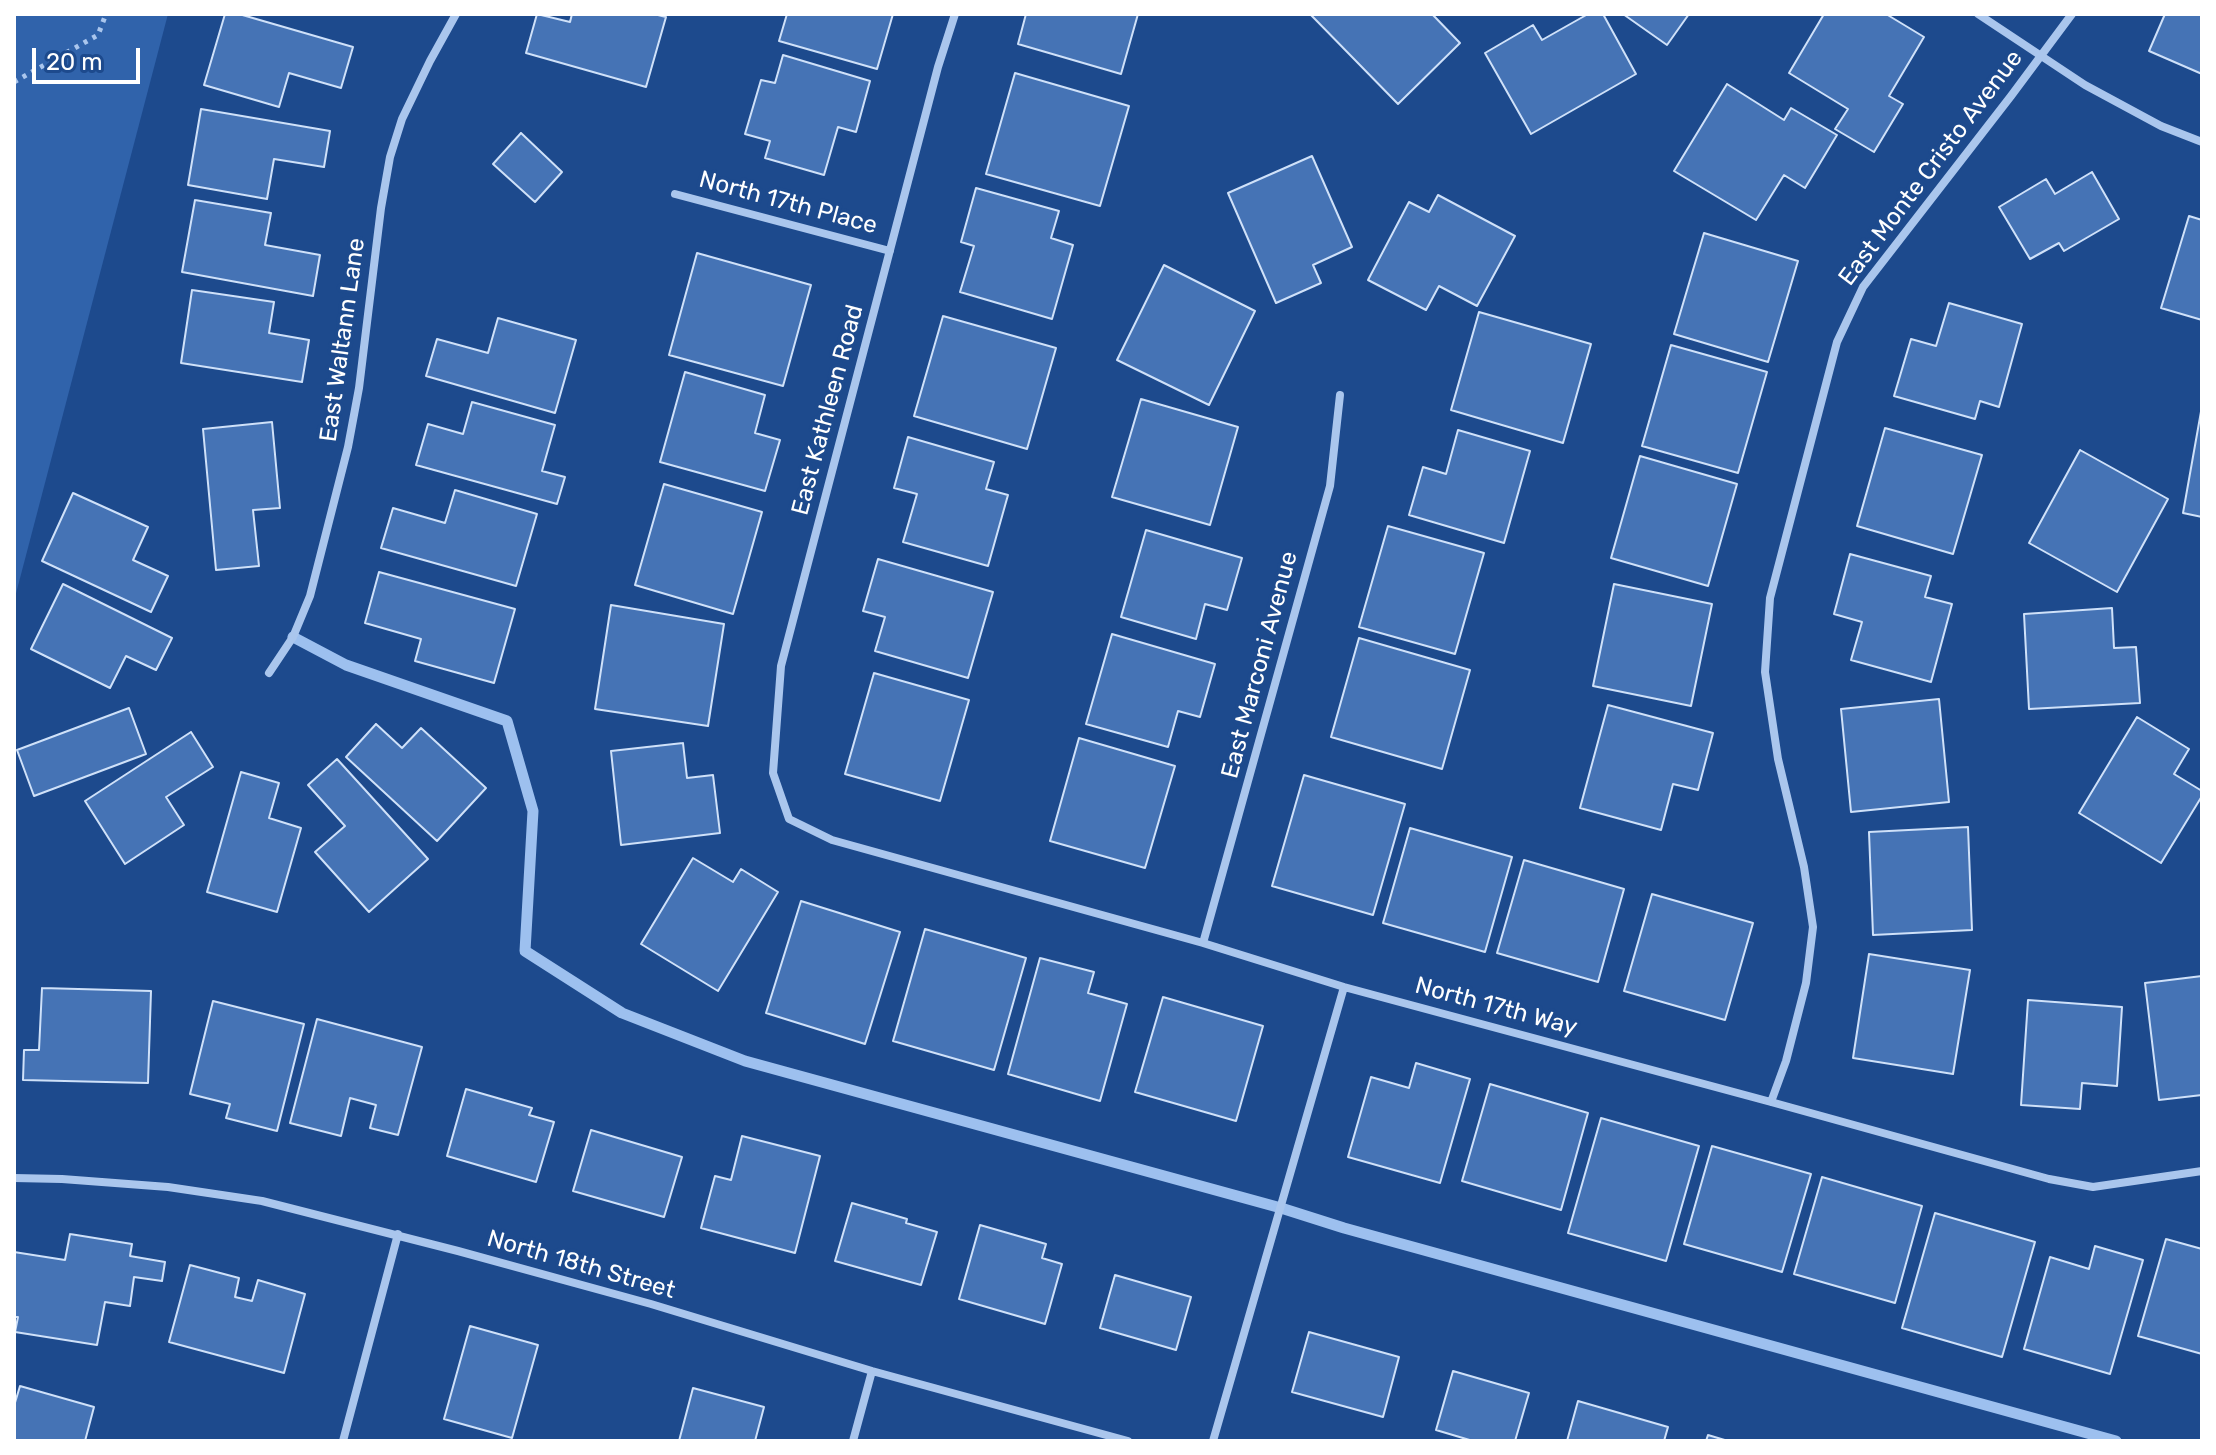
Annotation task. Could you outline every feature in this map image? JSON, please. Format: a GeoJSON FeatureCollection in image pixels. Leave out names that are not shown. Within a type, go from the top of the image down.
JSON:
{"type":"FeatureCollection","features":[{"type":"Feature","properties":{"kind":"street","name":"East Waltann Lane"},"geometry":{"type":"LineString","coordinates":[[269,673],[293,637],[310,596],[348,447],[359,388],[390,157],[402,119],[456,14]]}},
{"type":"Feature","properties":{"kind":"street","name":"East Kathleen Road"},"geometry":{"type":"LineString","coordinates":[[789,819],[773,773],[781,666],[938,67],[955,14]]}},
{"type":"Feature","properties":{"kind":"street"},"geometry":{"type":"LineString","coordinates":[[1978,14],[2085,85],[2161,126],[2202,142]]}},
{"type":"Feature","properties":{"kind":"street","name":"East Monte Cristo Avenue"},"geometry":{"type":"LineString","coordinates":[[1771,1102],[1786,1061],[1806,983],[1813,927],[1804,867],[1778,759],[1765,672],[1770,598],[1837,342],[1863,287],[2072,14]]}},
{"type":"Feature","properties":{"kind":"street","name":"North 17th Place"},"geometry":{"type":"LineString","coordinates":[[675,194],[890,251]]}},
{"type":"Feature","properties":{"kind":"street","name":"East Marconi Avenue"},"geometry":{"type":"LineString","coordinates":[[1203,943],[1330,486],[1340,395]]}},
{"type":"Feature","properties":{"kind":"street","name":"North 17th Way"},"geometry":{"type":"LineString","coordinates":[[789,819],[832,840],[1203,943],[1344,987],[2049,1179],[2093,1187],[2202,1171]]}},
{"type":"Feature","properties":{"kind":"street"},"geometry":{"type":"LineString","coordinates":[[1213,1441],[1344,987]]}},
{"type":"Feature","properties":{"kind":"street","name":"North 18th Street"},"geometry":{"type":"LineString","coordinates":[[14,1178],[168,1187],[262,1201],[398,1234],[651,1304],[872,1371],[1128,1441]]}},
{"type":"Feature","properties":{"kind":"street"},"geometry":{"type":"LineString","coordinates":[[343,1441],[398,1234]]}},
{"type":"Feature","properties":{"kind":"street"},"geometry":{"type":"LineString","coordinates":[[853,1441],[872,1371]]}},
{"type":"Feature","properties":{"kind":"path"},"geometry":{"type":"LineString","coordinates":[[14,82],[98,35],[106,14]]}},
{"type":"Feature","properties":{"kind":"shaded area"},"geometry":{"type":"Polygon","coordinates":[[[14,14],[168,14],[14,601],[14,14]]]}},
{"type":"Feature","properties":{"kind":"building"},"geometry":{"type":"Polygon","coordinates":[[[225,14],[239,14],[353,47],[341,88],[289,73],[279,107],[204,85],[225,14]]]}},
{"type":"Feature","properties":{"kind":"building"},"geometry":{"type":"Polygon","coordinates":[[[537,14],[570,22],[572,14],[654,14],[666,17],[646,87],[526,53],[537,14]]]}},
{"type":"Feature","properties":{"kind":"building"},"geometry":{"type":"Polygon","coordinates":[[[787,14],[893,14],[877,69],[779,41],[787,14]]]}},
{"type":"Feature","properties":{"kind":"building"},"geometry":{"type":"Polygon","coordinates":[[[1026,14],[1138,14],[1121,74],[1018,44],[1026,14]]]}},
{"type":"Feature","properties":{"kind":"building"},"geometry":{"type":"Polygon","coordinates":[[[1310,14],[1432,14],[1460,43],[1398,104],[1310,14]]]}},
{"type":"Feature","properties":{"kind":"building"},"geometry":{"type":"Polygon","coordinates":[[[1588,14],[1603,14],[1636,74],[1531,134],[1485,53],[1533,25],[1542,40],[1588,14]]]}},
{"type":"Feature","properties":{"kind":"building"},"geometry":{"type":"Polygon","coordinates":[[[1623,14],[1689,14],[1667,45],[1623,14]]]}},
{"type":"Feature","properties":{"kind":"building"},"geometry":{"type":"Polygon","coordinates":[[[1824,14],[1886,14],[1924,37],[1889,96],[1903,104],[1874,152],[1835,129],[1848,109],[1789,73],[1824,14]]]}},
{"type":"Feature","properties":{"kind":"building"},"geometry":{"type":"Polygon","coordinates":[[[2165,14],[2202,14],[2202,74],[2149,51],[2165,14]]]}},
{"type":"Feature","properties":{"kind":"building"},"geometry":{"type":"Polygon","coordinates":[[[783,55],[870,81],[856,132],[838,127],[824,175],[765,158],[770,141],[745,134],[761,80],[775,83],[783,55]]]}},
{"type":"Feature","properties":{"kind":"building"},"geometry":{"type":"Polygon","coordinates":[[[1015,73],[1129,106],[1100,206],[986,174],[1015,73]]]}},
{"type":"Feature","properties":{"kind":"building"},"geometry":{"type":"Polygon","coordinates":[[[1727,84],[1784,120],[1791,108],[1837,135],[1805,188],[1784,175],[1756,220],[1674,171],[1727,84]]]}},
{"type":"Feature","properties":{"kind":"building"},"geometry":{"type":"Polygon","coordinates":[[[201,109],[330,131],[324,167],[274,159],[267,199],[188,185],[201,109]]]}},
{"type":"Feature","properties":{"kind":"building"},"geometry":{"type":"Polygon","coordinates":[[[521,133],[562,172],[535,202],[493,164],[521,133]]]}},
{"type":"Feature","properties":{"kind":"building"},"geometry":{"type":"Polygon","coordinates":[[[1312,156],[1352,247],[1313,265],[1321,283],[1276,303],[1228,193],[1312,156]]]}},
{"type":"Feature","properties":{"kind":"building"},"geometry":{"type":"Polygon","coordinates":[[[2092,172],[2119,219],[2064,251],[2059,243],[2030,259],[1999,207],[2046,179],[2055,194],[2092,172]]]}},
{"type":"Feature","properties":{"kind":"building"},"geometry":{"type":"Polygon","coordinates":[[[976,188],[1059,211],[1051,238],[1073,245],[1052,319],[960,292],[974,246],[961,242],[976,188]]]}},
{"type":"Feature","properties":{"kind":"building"},"geometry":{"type":"Polygon","coordinates":[[[1438,195],[1515,236],[1477,306],[1439,286],[1426,310],[1368,280],[1409,202],[1429,212],[1438,195]]]}},
{"type":"Feature","properties":{"kind":"building"},"geometry":{"type":"Polygon","coordinates":[[[195,200],[271,213],[265,245],[320,255],[313,296],[182,272],[195,200]]]}},
{"type":"Feature","properties":{"kind":"building"},"geometry":{"type":"Polygon","coordinates":[[[2189,216],[2202,220],[2202,320],[2161,308],[2189,216]]]}},
{"type":"Feature","properties":{"kind":"building"},"geometry":{"type":"Polygon","coordinates":[[[1704,233],[1798,261],[1768,362],[1674,334],[1704,233]]]}},
{"type":"Feature","properties":{"kind":"building"},"geometry":{"type":"Polygon","coordinates":[[[697,253],[811,285],[783,386],[669,355],[697,253]]]}},
{"type":"Feature","properties":{"kind":"building"},"geometry":{"type":"Polygon","coordinates":[[[1164,265],[1255,311],[1209,405],[1117,360],[1164,265]]]}},
{"type":"Feature","properties":{"kind":"building"},"geometry":{"type":"Polygon","coordinates":[[[192,290],[274,302],[269,333],[309,340],[302,382],[181,363],[192,290]]]}},
{"type":"Feature","properties":{"kind":"building"},"geometry":{"type":"Polygon","coordinates":[[[1949,303],[2022,324],[1999,407],[1980,401],[1975,419],[1894,396],[1911,339],[1936,346],[1949,303]]]}},
{"type":"Feature","properties":{"kind":"building"},"geometry":{"type":"Polygon","coordinates":[[[1479,312],[1591,344],[1563,443],[1451,410],[1479,312]]]}},
{"type":"Feature","properties":{"kind":"building"},"geometry":{"type":"Polygon","coordinates":[[[943,316],[1056,348],[1027,449],[914,416],[943,316]]]}},
{"type":"Feature","properties":{"kind":"building"},"geometry":{"type":"Polygon","coordinates":[[[498,318],[576,340],[555,413],[426,376],[437,339],[488,353],[498,318]]]}},
{"type":"Feature","properties":{"kind":"building"},"geometry":{"type":"Polygon","coordinates":[[[1671,345],[1767,372],[1738,473],[1642,446],[1671,345]]]}},
{"type":"Feature","properties":{"kind":"building"},"geometry":{"type":"Polygon","coordinates":[[[685,372],[765,395],[755,433],[780,440],[765,491],[660,462],[685,372]]]}},
{"type":"Feature","properties":{"kind":"building"},"geometry":{"type":"Polygon","coordinates":[[[1141,399],[1238,427],[1210,525],[1112,497],[1141,399]]]}},
{"type":"Feature","properties":{"kind":"building"},"geometry":{"type":"Polygon","coordinates":[[[472,402],[555,425],[542,471],[565,477],[557,504],[416,465],[428,424],[463,434],[472,402]]]}},
{"type":"Feature","properties":{"kind":"building"},"geometry":{"type":"Polygon","coordinates":[[[2202,406],[2202,517],[2183,513],[2202,406]]]}},
{"type":"Feature","properties":{"kind":"building"},"geometry":{"type":"Polygon","coordinates":[[[272,422],[280,508],[253,510],[259,566],[216,570],[203,429],[272,422]]]}},
{"type":"Feature","properties":{"kind":"building"},"geometry":{"type":"Polygon","coordinates":[[[1885,428],[1982,455],[1953,554],[1857,526],[1885,428]]]}},
{"type":"Feature","properties":{"kind":"building"},"geometry":{"type":"Polygon","coordinates":[[[1458,430],[1530,451],[1504,543],[1409,515],[1423,467],[1446,474],[1458,430]]]}},
{"type":"Feature","properties":{"kind":"building"},"geometry":{"type":"Polygon","coordinates":[[[908,437],[994,462],[986,489],[1008,495],[988,566],[903,542],[917,494],[894,488],[908,437]]]}},
{"type":"Feature","properties":{"kind":"building"},"geometry":{"type":"Polygon","coordinates":[[[2080,450],[2168,499],[2117,592],[2029,543],[2080,450]]]}},
{"type":"Feature","properties":{"kind":"building"},"geometry":{"type":"Polygon","coordinates":[[[1640,456],[1737,484],[1708,586],[1611,558],[1640,456]]]}},
{"type":"Feature","properties":{"kind":"building"},"geometry":{"type":"Polygon","coordinates":[[[664,484],[762,512],[733,614],[635,585],[664,484]]]}},
{"type":"Feature","properties":{"kind":"building"},"geometry":{"type":"Polygon","coordinates":[[[455,490],[537,514],[516,586],[381,548],[393,508],[445,523],[455,490]]]}},
{"type":"Feature","properties":{"kind":"building"},"geometry":{"type":"Polygon","coordinates":[[[73,493],[148,527],[133,560],[168,576],[151,612],[42,561],[73,493]]]}},
{"type":"Feature","properties":{"kind":"building"},"geometry":{"type":"Polygon","coordinates":[[[1388,526],[1484,553],[1455,654],[1359,627],[1388,526]]]}},
{"type":"Feature","properties":{"kind":"building"},"geometry":{"type":"Polygon","coordinates":[[[1146,530],[1242,558],[1227,610],[1205,604],[1196,639],[1121,617],[1146,530]]]}},
{"type":"Feature","properties":{"kind":"building"},"geometry":{"type":"Polygon","coordinates":[[[1850,554],[1931,576],[1925,597],[1952,604],[1931,682],[1851,660],[1862,622],[1834,614],[1850,554]]]}},
{"type":"Feature","properties":{"kind":"building"},"geometry":{"type":"Polygon","coordinates":[[[878,559],[993,592],[968,678],[875,651],[885,617],[863,611],[878,559]]]}},
{"type":"Feature","properties":{"kind":"building"},"geometry":{"type":"Polygon","coordinates":[[[379,572],[515,609],[494,683],[415,661],[421,639],[365,623],[379,572]]]}},
{"type":"Feature","properties":{"kind":"building"},"geometry":{"type":"Polygon","coordinates":[[[63,584],[172,638],[156,670],[126,656],[110,688],[31,649],[63,584]]]}},
{"type":"Feature","properties":{"kind":"building"},"geometry":{"type":"Polygon","coordinates":[[[1614,584],[1712,604],[1691,706],[1593,686],[1614,584]]]}},
{"type":"Feature","properties":{"kind":"building"},"geometry":{"type":"Polygon","coordinates":[[[611,605],[724,624],[708,726],[595,709],[611,605]]]}},
{"type":"Feature","properties":{"kind":"building"},"geometry":{"type":"Polygon","coordinates":[[[2112,608],[2114,648],[2136,647],[2140,703],[2029,709],[2024,614],[2112,608]]]}},
{"type":"Feature","properties":{"kind":"building"},"geometry":{"type":"Polygon","coordinates":[[[1112,634],[1215,664],[1200,717],[1178,711],[1168,747],[1086,724],[1112,634]]]}},
{"type":"Feature","properties":{"kind":"building"},"geometry":{"type":"Polygon","coordinates":[[[1359,638],[1470,670],[1442,769],[1331,737],[1359,638]]]}},
{"type":"Feature","properties":{"kind":"building"},"geometry":{"type":"Polygon","coordinates":[[[874,673],[969,700],[940,801],[845,774],[874,673]]]}},
{"type":"Feature","properties":{"kind":"building"},"geometry":{"type":"Polygon","coordinates":[[[1939,699],[1949,802],[1851,812],[1841,709],[1939,699]]]}},
{"type":"Feature","properties":{"kind":"building"},"geometry":{"type":"Polygon","coordinates":[[[1608,705],[1713,733],[1698,790],[1673,784],[1661,830],[1580,808],[1608,705]]]}},
{"type":"Feature","properties":{"kind":"building"},"geometry":{"type":"Polygon","coordinates":[[[129,708],[146,754],[34,796],[17,750],[129,708]]]}},
{"type":"Feature","properties":{"kind":"building"},"geometry":{"type":"Polygon","coordinates":[[[2137,717],[2189,749],[2174,774],[2202,791],[2202,796],[2161,863],[2079,813],[2137,717]]]}},
{"type":"Feature","properties":{"kind":"building"},"geometry":{"type":"Polygon","coordinates":[[[376,724],[402,748],[421,728],[486,788],[437,841],[346,757],[376,724]]]}},
{"type":"Feature","properties":{"kind":"building"},"geometry":{"type":"Polygon","coordinates":[[[191,732],[213,767],[166,797],[184,825],[125,864],[85,801],[191,732]]]}},
{"type":"Feature","properties":{"kind":"building"},"geometry":{"type":"Polygon","coordinates":[[[1079,738],[1175,766],[1145,868],[1050,841],[1079,738]]]}},
{"type":"Feature","properties":{"kind":"building"},"geometry":{"type":"Polygon","coordinates":[[[683,743],[687,778],[713,775],[720,833],[621,845],[611,751],[683,743]]]}},
{"type":"Feature","properties":{"kind":"building"},"geometry":{"type":"Polygon","coordinates":[[[337,759],[428,859],[369,912],[315,852],[345,826],[308,785],[337,759]]]}},
{"type":"Feature","properties":{"kind":"building"},"geometry":{"type":"Polygon","coordinates":[[[241,772],[279,783],[269,818],[301,828],[277,912],[207,892],[241,772]]]}},
{"type":"Feature","properties":{"kind":"building"},"geometry":{"type":"Polygon","coordinates":[[[1304,775],[1405,804],[1373,915],[1272,886],[1304,775]]]}},
{"type":"Feature","properties":{"kind":"building"},"geometry":{"type":"Polygon","coordinates":[[[1968,827],[1972,930],[1873,935],[1869,832],[1968,827]]]}},
{"type":"Feature","properties":{"kind":"building"},"geometry":{"type":"Polygon","coordinates":[[[1410,828],[1512,857],[1485,952],[1383,923],[1410,828]]]}},
{"type":"Feature","properties":{"kind":"building"},"geometry":{"type":"Polygon","coordinates":[[[693,858],[733,882],[741,869],[778,892],[718,991],[641,944],[693,858]]]}},
{"type":"Feature","properties":{"kind":"building"},"geometry":{"type":"Polygon","coordinates":[[[1524,860],[1624,889],[1598,982],[1497,953],[1524,860]]]}},
{"type":"Feature","properties":{"kind":"building"},"geometry":{"type":"Polygon","coordinates":[[[1652,894],[1753,923],[1725,1020],[1624,991],[1652,894]]]}},
{"type":"Feature","properties":{"kind":"building"},"geometry":{"type":"Polygon","coordinates":[[[801,901],[900,932],[865,1044],[766,1013],[801,901]]]}},
{"type":"Feature","properties":{"kind":"building"},"geometry":{"type":"Polygon","coordinates":[[[925,929],[1026,958],[994,1070],[893,1041],[925,929]]]}},
{"type":"Feature","properties":{"kind":"building"},"geometry":{"type":"Polygon","coordinates":[[[1869,954],[1970,970],[1953,1074],[1853,1058],[1869,954]]]}},
{"type":"Feature","properties":{"kind":"building"},"geometry":{"type":"Polygon","coordinates":[[[1040,958],[1094,972],[1088,993],[1127,1004],[1100,1101],[1008,1074],[1040,958]]]}},
{"type":"Feature","properties":{"kind":"building"},"geometry":{"type":"Polygon","coordinates":[[[2202,976],[2202,1095],[2159,1100],[2145,983],[2202,976]]]}},
{"type":"Feature","properties":{"kind":"building"},"geometry":{"type":"Polygon","coordinates":[[[42,988],[151,991],[148,1083],[23,1080],[24,1050],[39,1050],[42,988]]]}},
{"type":"Feature","properties":{"kind":"building"},"geometry":{"type":"Polygon","coordinates":[[[1163,997],[1263,1026],[1236,1121],[1135,1092],[1163,997]]]}},
{"type":"Feature","properties":{"kind":"building"},"geometry":{"type":"Polygon","coordinates":[[[2028,1000],[2122,1007],[2117,1086],[2082,1083],[2080,1109],[2021,1105],[2028,1000]]]}},
{"type":"Feature","properties":{"kind":"building"},"geometry":{"type":"Polygon","coordinates":[[[213,1001],[304,1024],[277,1131],[226,1118],[230,1104],[190,1094],[213,1001]]]}},
{"type":"Feature","properties":{"kind":"building"},"geometry":{"type":"Polygon","coordinates":[[[317,1019],[422,1047],[398,1135],[370,1128],[376,1105],[350,1098],[341,1136],[290,1123],[317,1019]]]}},
{"type":"Feature","properties":{"kind":"building"},"geometry":{"type":"Polygon","coordinates":[[[1416,1063],[1470,1079],[1440,1183],[1348,1157],[1371,1077],[1409,1088],[1416,1063]]]}},
{"type":"Feature","properties":{"kind":"building"},"geometry":{"type":"Polygon","coordinates":[[[1490,1084],[1588,1113],[1561,1210],[1462,1181],[1490,1084]]]}},
{"type":"Feature","properties":{"kind":"building"},"geometry":{"type":"Polygon","coordinates":[[[466,1089],[532,1108],[529,1115],[554,1122],[536,1182],[447,1156],[466,1089]]]}},
{"type":"Feature","properties":{"kind":"building"},"geometry":{"type":"Polygon","coordinates":[[[1601,1118],[1699,1146],[1666,1261],[1568,1233],[1601,1118]]]}},
{"type":"Feature","properties":{"kind":"building"},"geometry":{"type":"Polygon","coordinates":[[[591,1130],[682,1157],[664,1217],[573,1191],[591,1130]]]}},
{"type":"Feature","properties":{"kind":"building"},"geometry":{"type":"Polygon","coordinates":[[[742,1136],[820,1156],[795,1253],[701,1228],[715,1176],[731,1180],[742,1136]]]}},
{"type":"Feature","properties":{"kind":"building"},"geometry":{"type":"Polygon","coordinates":[[[1712,1146],[1811,1174],[1782,1272],[1684,1244],[1712,1146]]]}},
{"type":"Feature","properties":{"kind":"building"},"geometry":{"type":"Polygon","coordinates":[[[1822,1177],[1922,1206],[1895,1303],[1794,1274],[1822,1177]]]}},
{"type":"Feature","properties":{"kind":"building"},"geometry":{"type":"Polygon","coordinates":[[[852,1203],[907,1219],[906,1223],[937,1232],[921,1285],[835,1261],[852,1203]]]}},
{"type":"Feature","properties":{"kind":"building"},"geometry":{"type":"Polygon","coordinates":[[[1935,1213],[2035,1242],[2002,1357],[1902,1328],[1935,1213]]]}},
{"type":"Feature","properties":{"kind":"building"},"geometry":{"type":"Polygon","coordinates":[[[980,1225],[1046,1244],[1042,1258],[1062,1264],[1045,1324],[959,1299],[980,1225]]]}},
{"type":"Feature","properties":{"kind":"building"},"geometry":{"type":"Polygon","coordinates":[[[70,1234],[132,1244],[130,1256],[165,1262],[162,1281],[134,1277],[130,1306],[105,1302],[97,1345],[15,1332],[18,1317],[14,1317],[14,1252],[65,1260],[70,1234]]]}},
{"type":"Feature","properties":{"kind":"building"},"geometry":{"type":"Polygon","coordinates":[[[2166,1239],[2202,1249],[2202,1354],[2138,1336],[2166,1239]]]}},
{"type":"Feature","properties":{"kind":"building"},"geometry":{"type":"Polygon","coordinates":[[[2095,1246],[2143,1260],[2110,1374],[2024,1349],[2050,1257],[2089,1269],[2095,1246]]]}},
{"type":"Feature","properties":{"kind":"building"},"geometry":{"type":"Polygon","coordinates":[[[190,1265],[239,1278],[235,1297],[252,1301],[258,1280],[305,1294],[284,1373],[169,1342],[190,1265]]]}},
{"type":"Feature","properties":{"kind":"building"},"geometry":{"type":"Polygon","coordinates":[[[1115,1275],[1191,1297],[1176,1350],[1100,1328],[1115,1275]]]}},
{"type":"Feature","properties":{"kind":"building"},"geometry":{"type":"Polygon","coordinates":[[[470,1326],[538,1345],[512,1438],[444,1419],[470,1326]]]}},
{"type":"Feature","properties":{"kind":"building"},"geometry":{"type":"Polygon","coordinates":[[[1309,1332],[1399,1357],[1383,1417],[1292,1392],[1309,1332]]]}},
{"type":"Feature","properties":{"kind":"building"},"geometry":{"type":"Polygon","coordinates":[[[1453,1371],[1529,1393],[1515,1441],[1473,1441],[1436,1430],[1453,1371]]]}},
{"type":"Feature","properties":{"kind":"building"},"geometry":{"type":"Polygon","coordinates":[[[20,1386],[94,1407],[85,1441],[14,1441],[14,1406],[20,1386]]]}},
{"type":"Feature","properties":{"kind":"building"},"geometry":{"type":"Polygon","coordinates":[[[693,1388],[764,1407],[755,1441],[679,1441],[693,1388]]]}},
{"type":"Feature","properties":{"kind":"building"},"geometry":{"type":"Polygon","coordinates":[[[1578,1401],[1668,1427],[1664,1441],[1567,1441],[1578,1401]]]}},
{"type":"Feature","properties":{"kind":"building"},"geometry":{"type":"Polygon","coordinates":[[[1708,1435],[1728,1441],[1706,1441],[1708,1435]]]}},
{"type":"Feature","properties":{"kind":"waterway"},"geometry":{"type":"LineString","coordinates":[[293,637],[346,665],[507,721],[533,811],[525,951],[622,1013],[745,1061],[2116,1441]]}}]}
